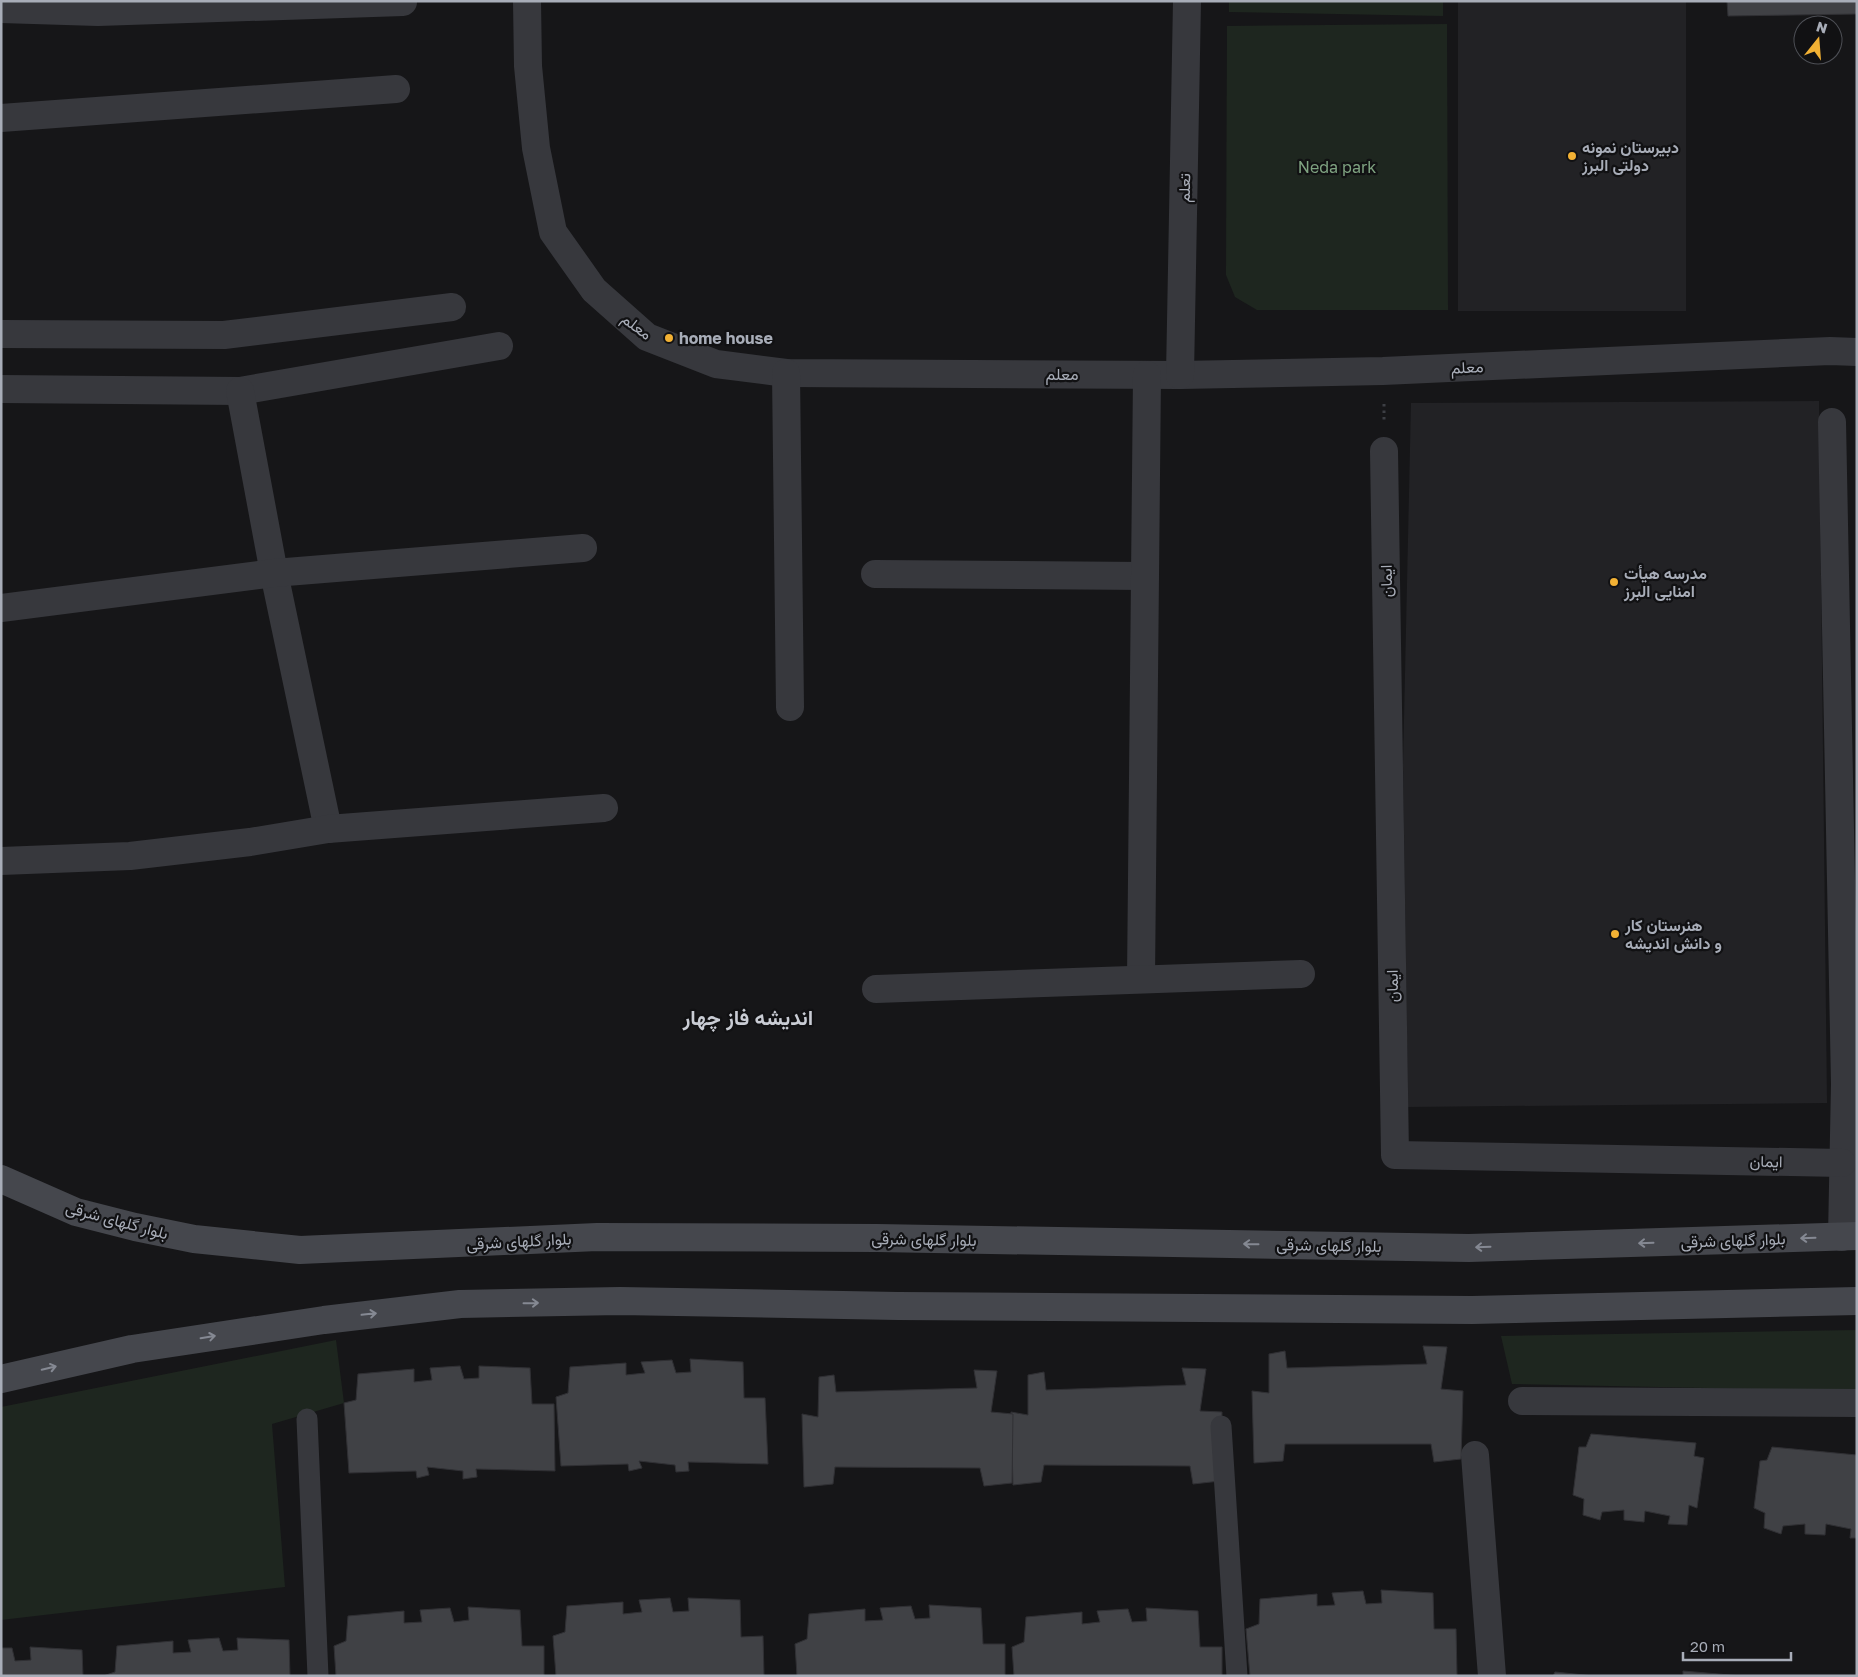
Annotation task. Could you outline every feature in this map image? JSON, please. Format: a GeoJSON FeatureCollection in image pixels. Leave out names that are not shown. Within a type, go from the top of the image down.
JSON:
{"type":"FeatureCollection","features":[{"type":"Feature","properties":{"kind":"main road","name":"بلوار گلهای شرقی"},"geometry":{"type":"LineString","coordinates":[[1,1179],[76,1212],[135,1227],[194,1239],[300,1250],[597,1237],[876,1238],[1469,1248],[1849,1237]]}},
{"type":"Feature","properties":{"kind":"main road"},"geometry":{"type":"LineString","coordinates":[[1,1379],[132,1349],[324,1320],[460,1304],[620,1301],[908,1306],[1472,1310],[1857,1302]]}},
{"type":"Feature","properties":{"kind":"street","name":"معلم"},"geometry":{"type":"LineString","coordinates":[[527,1],[528,66],[536,148],[554,232],[594,290],[647,337],[716,364],[786,373],[1180,375],[1383,371],[1830,351],[1857,352]]}},
{"type":"Feature","properties":{"kind":"street","name":"تعلم"},"geometry":{"type":"LineString","coordinates":[[1180,375],[1187,1]]}},
{"type":"Feature","properties":{"kind":"street"},"geometry":{"type":"LineString","coordinates":[[1,9],[403,2]]}},
{"type":"Feature","properties":{"kind":"street"},"geometry":{"type":"LineString","coordinates":[[1,118],[396,88]]}},
{"type":"Feature","properties":{"kind":"street"},"geometry":{"type":"LineString","coordinates":[[1,334],[224,335],[452,306]]}},
{"type":"Feature","properties":{"kind":"street"},"geometry":{"type":"LineString","coordinates":[[1,389],[240,391],[499,346]]}},
{"type":"Feature","properties":{"kind":"street"},"geometry":{"type":"LineString","coordinates":[[786,373],[790,707]]}},
{"type":"Feature","properties":{"kind":"street"},"geometry":{"type":"LineString","coordinates":[[1141,979],[1147,375]]}},
{"type":"Feature","properties":{"kind":"street"},"geometry":{"type":"LineString","coordinates":[[240,391],[274,573],[328,829]]}},
{"type":"Feature","properties":{"kind":"street"},"geometry":{"type":"LineString","coordinates":[[1832,422],[1845,1084],[1842,1163],[1849,1237]]}},
{"type":"Feature","properties":{"kind":"street","name":"ایمان"},"geometry":{"type":"LineString","coordinates":[[1384,451],[1395,1155],[1842,1163]]}},
{"type":"Feature","properties":{"kind":"street"},"geometry":{"type":"LineString","coordinates":[[1,608],[274,573],[583,548]]}},
{"type":"Feature","properties":{"kind":"street"},"geometry":{"type":"LineString","coordinates":[[875,574],[1145,576]]}},
{"type":"Feature","properties":{"kind":"street"},"geometry":{"type":"LineString","coordinates":[[1,861],[130,856],[250,842],[328,829],[604,808]]}},
{"type":"Feature","properties":{"kind":"street"},"geometry":{"type":"LineString","coordinates":[[876,989],[1301,974]]}},
{"type":"Feature","properties":{"kind":"street"},"geometry":{"type":"LineString","coordinates":[[1522,1401],[1857,1403]]}},
{"type":"Feature","properties":{"kind":"street"},"geometry":{"type":"LineString","coordinates":[[1475,1454],[1492,1676]]}},
{"type":"Feature","properties":{"kind":"lane"},"geometry":{"type":"LineString","coordinates":[[307,1419],[318,1676]]}},
{"type":"Feature","properties":{"kind":"lane"},"geometry":{"type":"LineString","coordinates":[[1221,1426],[1237,1676]]}},
{"type":"Feature","properties":{"kind":"path"},"geometry":{"type":"LineString","coordinates":[[1383,371],[1384,451]]}},
{"type":"Feature","properties":{"kind":"shaded area","name":"دبیرستان نمونه دولتی البرز"},"geometry":{"type":"Polygon","coordinates":[[[1458,1],[1686,1],[1686,311],[1458,311],[1458,1]]]}},
{"type":"Feature","properties":{"kind":"shaded area"},"geometry":{"type":"Polygon","coordinates":[[[1819,401],[1827,1103],[1408,1107],[1403,765],[1411,403],[1819,401]]]}},
{"type":"Feature","properties":{"kind":"green space"},"geometry":{"type":"Polygon","coordinates":[[[1229,1],[1443,1],[1443,16],[1229,12],[1229,1]]]}},
{"type":"Feature","properties":{"kind":"green space","name":"Neda park"},"geometry":{"type":"Polygon","coordinates":[[[1447,24],[1448,310],[1257,310],[1235,297],[1226,275],[1227,26],[1447,24]]]}},
{"type":"Feature","properties":{"kind":"green space"},"geometry":{"type":"Polygon","coordinates":[[[1857,1330],[1857,1391],[1512,1384],[1501,1336],[1857,1330]]]}},
{"type":"Feature","properties":{"kind":"green space"},"geometry":{"type":"Polygon","coordinates":[[[336,1340],[344,1403],[272,1424],[285,1587],[1,1620],[1,1407],[336,1340]]]}},
{"type":"Feature","properties":{"kind":"building"},"geometry":{"type":"Polygon","coordinates":[[[1727,1],[1857,1],[1857,14],[1728,16],[1727,1]]]}},
{"type":"Feature","properties":{"kind":"building"},"geometry":{"type":"Polygon","coordinates":[[[1423,1346],[1447,1347],[1441,1389],[1463,1391],[1461,1459],[1434,1462],[1431,1444],[1285,1444],[1283,1461],[1254,1463],[1252,1391],[1269,1393],[1269,1354],[1285,1351],[1287,1368],[1427,1364],[1423,1346]]]}},
{"type":"Feature","properties":{"kind":"building"},"geometry":{"type":"Polygon","coordinates":[[[690,1359],[743,1362],[744,1398],[765,1398],[768,1464],[688,1462],[689,1471],[676,1472],[675,1465],[639,1461],[642,1468],[629,1471],[628,1464],[561,1466],[556,1397],[568,1393],[570,1367],[626,1363],[626,1375],[645,1373],[641,1362],[672,1360],[676,1373],[691,1372],[690,1359]]]}},
{"type":"Feature","properties":{"kind":"building"},"geometry":{"type":"Polygon","coordinates":[[[460,1366],[464,1379],[479,1378],[479,1366],[530,1368],[532,1404],[554,1404],[555,1471],[476,1469],[477,1477],[463,1479],[463,1471],[427,1467],[429,1475],[417,1478],[416,1471],[349,1473],[344,1403],[356,1400],[358,1374],[414,1369],[414,1382],[432,1380],[430,1368],[460,1366]]]}},
{"type":"Feature","properties":{"kind":"building"},"geometry":{"type":"Polygon","coordinates":[[[1182,1368],[1206,1369],[1200,1411],[1222,1412],[1220,1481],[1193,1484],[1190,1466],[1044,1465],[1041,1482],[1013,1485],[1011,1412],[1028,1415],[1028,1375],[1044,1372],[1046,1390],[1186,1385],[1182,1368]]]}},
{"type":"Feature","properties":{"kind":"building"},"geometry":{"type":"Polygon","coordinates":[[[974,1370],[997,1371],[991,1412],[1013,1414],[1012,1483],[984,1486],[980,1468],[835,1467],[833,1484],[804,1487],[802,1414],[818,1417],[819,1377],[834,1375],[836,1392],[977,1388],[974,1370]]]}},
{"type":"Feature","properties":{"kind":"building"},"geometry":{"type":"Polygon","coordinates":[[[1591,1434],[1696,1443],[1694,1456],[1704,1458],[1697,1508],[1689,1505],[1687,1525],[1668,1524],[1670,1516],[1645,1511],[1644,1522],[1624,1520],[1624,1510],[1602,1512],[1600,1520],[1583,1515],[1584,1499],[1573,1495],[1579,1447],[1586,1447],[1591,1434]]]}},
{"type":"Feature","properties":{"kind":"building"},"geometry":{"type":"Polygon","coordinates":[[[1772,1447],[1857,1455],[1857,1538],[1850,1538],[1851,1529],[1826,1524],[1825,1535],[1805,1534],[1805,1524],[1783,1526],[1781,1534],[1764,1528],[1765,1513],[1754,1508],[1760,1461],[1767,1460],[1772,1447]]]}},
{"type":"Feature","properties":{"kind":"building"},"geometry":{"type":"Polygon","coordinates":[[[1381,1590],[1433,1593],[1434,1629],[1456,1629],[1457,1676],[1250,1676],[1246,1629],[1259,1624],[1260,1599],[1317,1594],[1317,1606],[1335,1605],[1332,1593],[1363,1591],[1366,1604],[1382,1603],[1381,1590]]]}},
{"type":"Feature","properties":{"kind":"building"},"geometry":{"type":"Polygon","coordinates":[[[670,1598],[673,1612],[689,1611],[688,1598],[740,1600],[741,1637],[763,1636],[764,1676],[556,1676],[553,1636],[565,1632],[567,1606],[623,1602],[623,1614],[642,1612],[639,1600],[670,1598]]]}},
{"type":"Feature","properties":{"kind":"building"},"geometry":{"type":"Polygon","coordinates":[[[929,1605],[981,1608],[983,1644],[1005,1644],[1005,1676],[797,1676],[795,1644],[807,1639],[809,1614],[865,1609],[865,1621],[883,1620],[880,1608],[911,1606],[915,1619],[930,1618],[929,1605]]]}},
{"type":"Feature","properties":{"kind":"building"},"geometry":{"type":"Polygon","coordinates":[[[468,1607],[520,1610],[522,1646],[544,1646],[544,1676],[336,1676],[334,1646],[346,1641],[348,1616],[404,1611],[404,1623],[422,1622],[420,1610],[450,1608],[454,1622],[469,1620],[468,1607]]]}},
{"type":"Feature","properties":{"kind":"building"},"geometry":{"type":"Polygon","coordinates":[[[1146,1608],[1198,1611],[1200,1647],[1222,1647],[1222,1676],[1014,1676],[1012,1647],[1024,1642],[1026,1617],[1082,1612],[1082,1624],[1100,1622],[1097,1611],[1128,1609],[1132,1622],[1147,1621],[1146,1608]]]}},
{"type":"Feature","properties":{"kind":"building"},"geometry":{"type":"Polygon","coordinates":[[[219,1638],[223,1651],[238,1650],[237,1638],[289,1640],[290,1676],[103,1676],[115,1672],[117,1646],[173,1641],[173,1653],[191,1652],[188,1640],[219,1638]]]}},
{"type":"Feature","properties":{"kind":"building"},"geometry":{"type":"Polygon","coordinates":[[[30,1647],[82,1650],[83,1676],[1,1676],[1,1648],[12,1648],[15,1661],[31,1660],[30,1647]]]}},
{"type":"Feature","properties":{"kind":"building"},"geometry":{"type":"Polygon","coordinates":[[[1683,1671],[1742,1676],[1683,1676],[1683,1671]]]}},
{"type":"Feature","properties":{"kind":"building"},"geometry":{"type":"Polygon","coordinates":[[[1555,1672],[1594,1676],[1553,1676],[1555,1672]]]}},
{"type":"Feature","properties":{"kind":"place","name":"دبیرستان نمونه دولتی البرز"},"geometry":{"type":"Point","coordinates":[1572,156]}},
{"type":"Feature","properties":{"kind":"place","name":"home house"},"geometry":{"type":"Point","coordinates":[669,338]}},
{"type":"Feature","properties":{"kind":"place","name":"مدرسه هیأت امنایی البرز"},"geometry":{"type":"Point","coordinates":[1614,582]}},
{"type":"Feature","properties":{"kind":"place","name":"هنرستان کار و دانش اندیشه"},"geometry":{"type":"Point","coordinates":[1615,934]}},
{"type":"Feature","properties":{"kind":"district","name":"اندیشه فاز چهار"},"geometry":{"type":"Point","coordinates":[748,1017]}}]}
